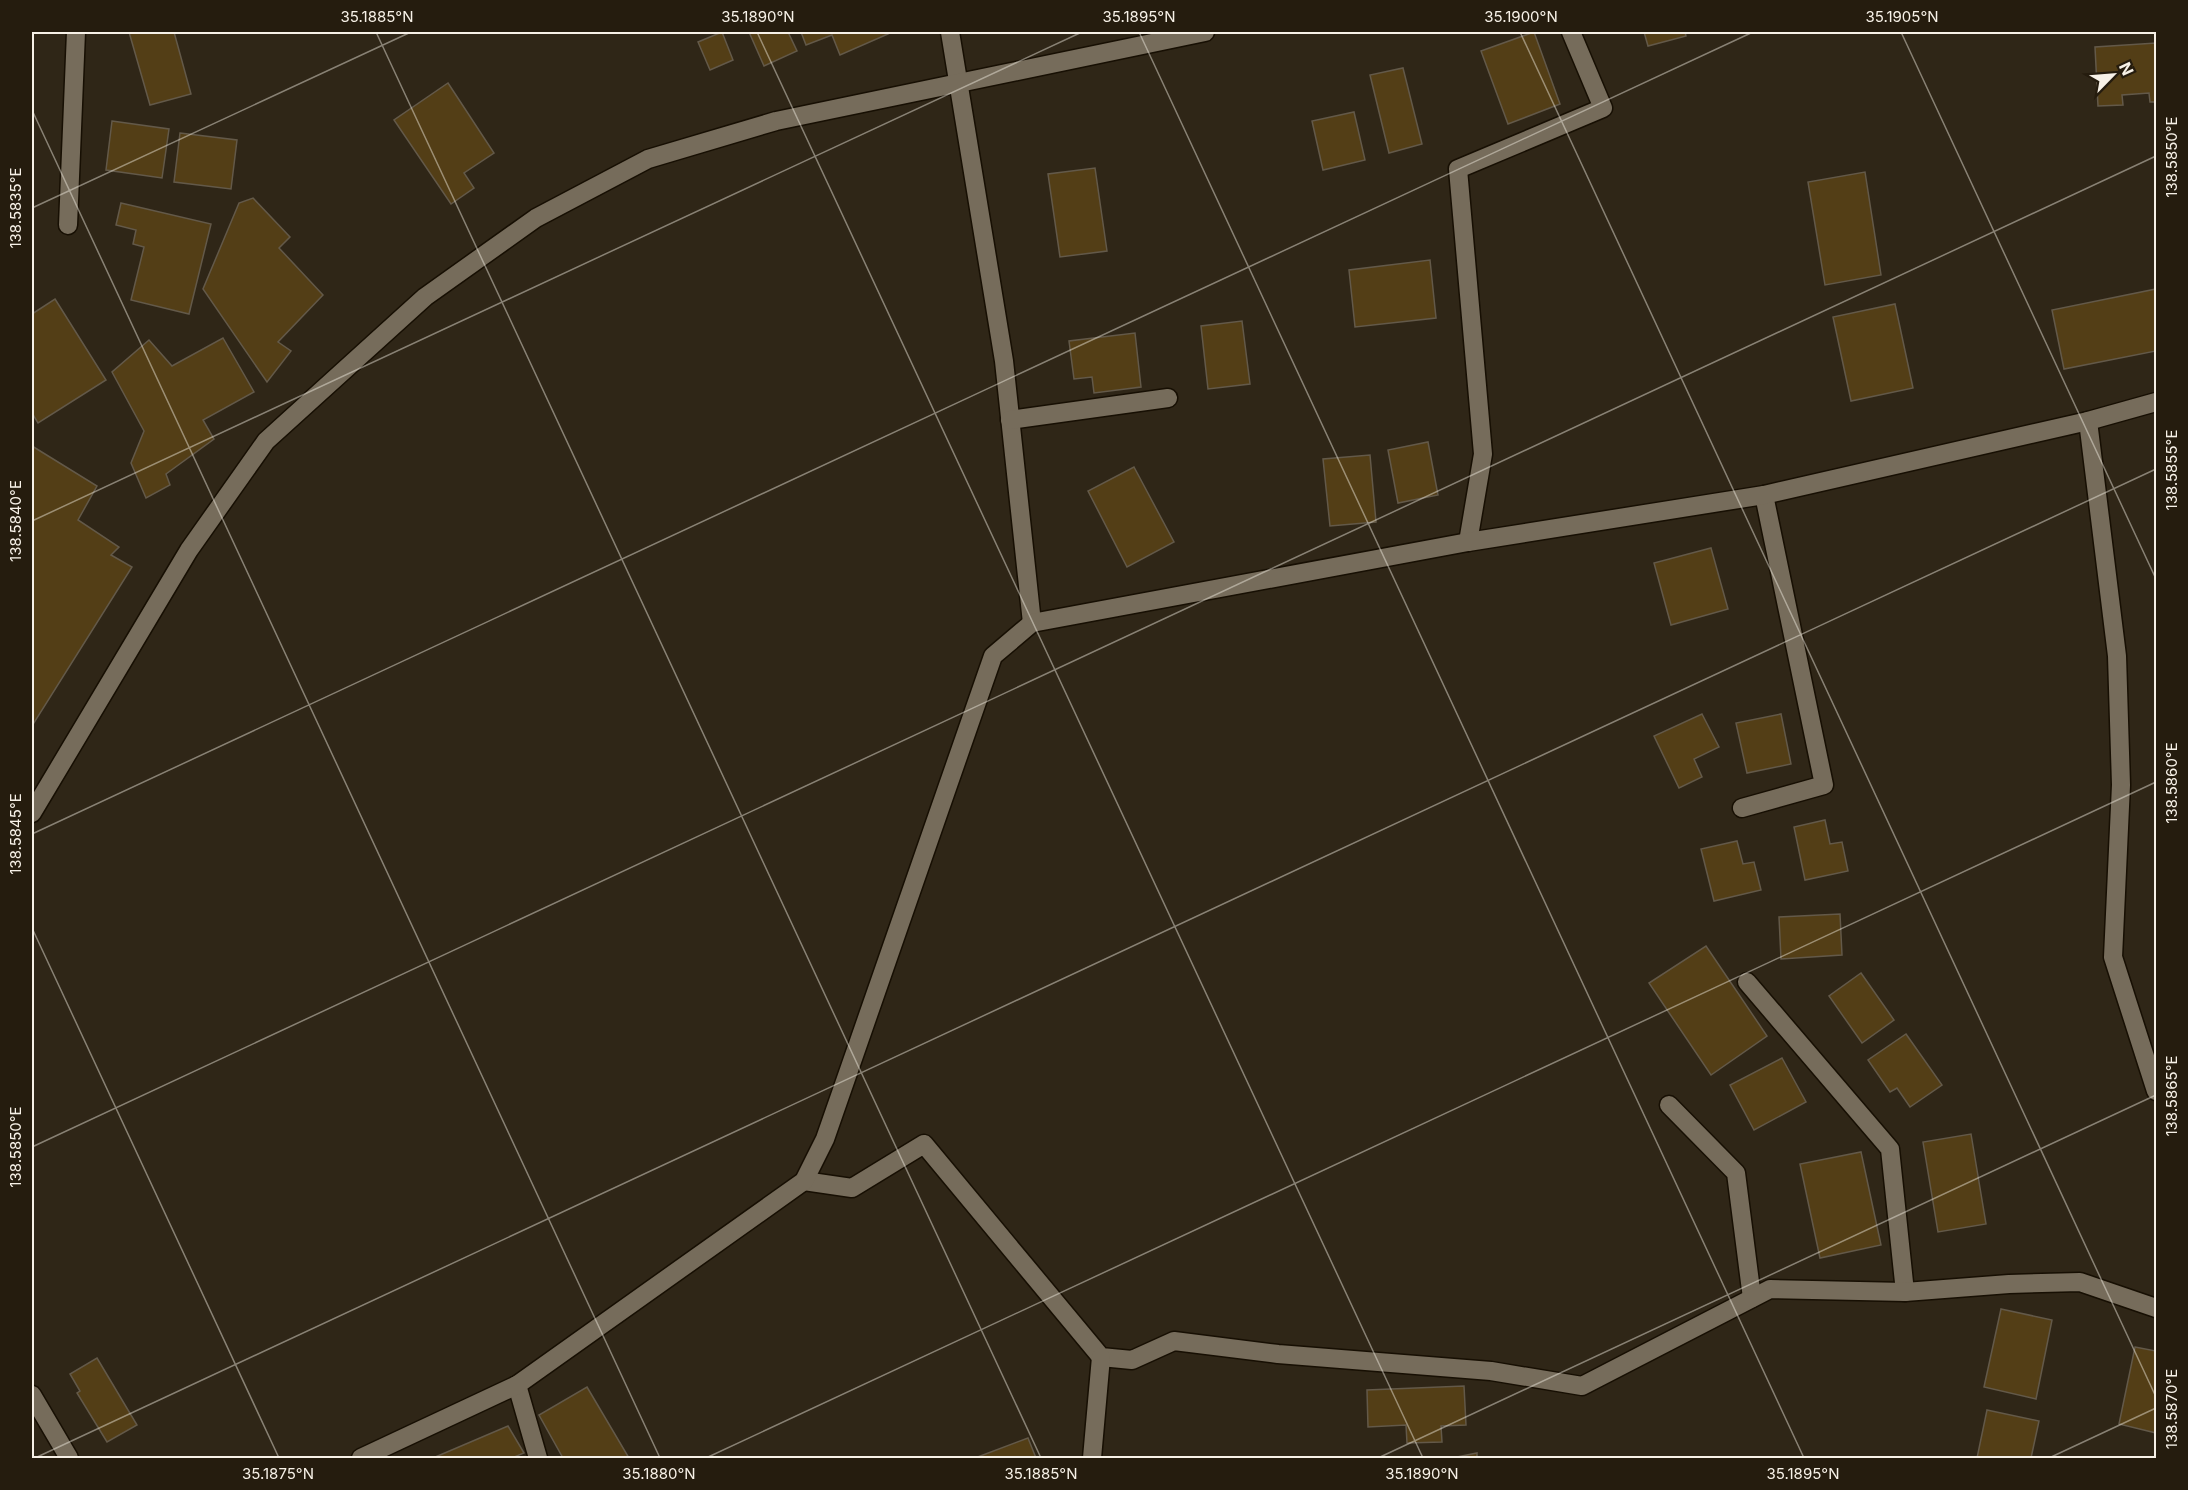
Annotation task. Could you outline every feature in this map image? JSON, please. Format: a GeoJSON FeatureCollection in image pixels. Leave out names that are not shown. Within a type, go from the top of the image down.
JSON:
{"type":"FeatureCollection","features":[{"type":"Feature","properties":{"kind":"street"},"geometry":{"type":"LineString","coordinates":[[68,225],[76,32]]}},
{"type":"Feature","properties":{"kind":"street"},"geometry":{"type":"LineString","coordinates":[[950,32],[1004,361],[1032,623]]}},
{"type":"Feature","properties":{"kind":"street"},"geometry":{"type":"LineString","coordinates":[[32,813],[189,550],[266,441],[425,297],[536,218],[648,159],[776,121],[959,84],[1179,34],[1205,32]]}},
{"type":"Feature","properties":{"kind":"street"},"geometry":{"type":"LineString","coordinates":[[1468,542],[1483,454],[1458,169],[1603,108],[1571,32]]}},
{"type":"Feature","properties":{"kind":"street"},"geometry":{"type":"LineString","coordinates":[[1010,420],[1167,398]]}},
{"type":"Feature","properties":{"kind":"street"},"geometry":{"type":"LineString","coordinates":[[361,1458],[517,1385],[804,1181],[825,1139],[993,656],[1032,623],[1468,542],[1764,495],[2088,421],[2157,402]]}},
{"type":"Feature","properties":{"kind":"street"},"geometry":{"type":"LineString","coordinates":[[2088,421],[2117,656],[2121,786],[2113,957],[2157,1091]]}},
{"type":"Feature","properties":{"kind":"street"},"geometry":{"type":"LineString","coordinates":[[1742,808],[1824,785],[1764,495]]}},
{"type":"Feature","properties":{"kind":"street"},"geometry":{"type":"LineString","coordinates":[[1747,982],[1890,1149],[1905,1292]]}},
{"type":"Feature","properties":{"kind":"street"},"geometry":{"type":"LineString","coordinates":[[1670,1105],[1736,1173],[1752,1298]]}},
{"type":"Feature","properties":{"kind":"street"},"geometry":{"type":"LineString","coordinates":[[804,1181],[852,1188],[924,1144],[1101,1357],[1132,1360],[1174,1341],[1278,1354],[1491,1371],[1582,1386],[1770,1289],[1905,1292],[2009,1284],[2080,1282],[2157,1308]]}},
{"type":"Feature","properties":{"kind":"street"},"geometry":{"type":"LineString","coordinates":[[1092,1458],[1101,1357]]}},
{"type":"Feature","properties":{"kind":"street"},"geometry":{"type":"LineString","coordinates":[[517,1385],[538,1458]]}},
{"type":"Feature","properties":{"kind":"street"},"geometry":{"type":"LineString","coordinates":[[32,1395],[69,1458]]}},
{"type":"Feature","properties":{"kind":"building"},"geometry":{"type":"Polygon","coordinates":[[[129,32],[174,32],[191,94],[150,105],[129,32]]]}},
{"type":"Feature","properties":{"kind":"building"},"geometry":{"type":"Polygon","coordinates":[[[722,32],[733,60],[710,70],[698,42],[722,32]]]}},
{"type":"Feature","properties":{"kind":"building"},"geometry":{"type":"Polygon","coordinates":[[[749,32],[788,32],[797,51],[764,66],[749,32]]]}},
{"type":"Feature","properties":{"kind":"building"},"geometry":{"type":"Polygon","coordinates":[[[801,32],[886,32],[888,34],[840,55],[832,35],[806,45],[801,32]]]}},
{"type":"Feature","properties":{"kind":"building"},"geometry":{"type":"Polygon","coordinates":[[[1534,32],[1560,104],[1508,124],[1481,51],[1534,32]]]}},
{"type":"Feature","properties":{"kind":"building"},"geometry":{"type":"Polygon","coordinates":[[[1644,32],[1685,32],[1686,36],[1648,46],[1644,32]]]}},
{"type":"Feature","properties":{"kind":"building"},"geometry":{"type":"Polygon","coordinates":[[[2156,43],[2156,102],[2150,102],[2149,93],[2122,95],[2123,105],[2098,106],[2095,47],[2156,43]]]}},
{"type":"Feature","properties":{"kind":"building"},"geometry":{"type":"Polygon","coordinates":[[[1403,68],[1422,144],[1389,153],[1370,75],[1403,68]]]}},
{"type":"Feature","properties":{"kind":"building"},"geometry":{"type":"Polygon","coordinates":[[[448,83],[494,153],[464,173],[474,188],[451,204],[394,120],[448,83]]]}},
{"type":"Feature","properties":{"kind":"building"},"geometry":{"type":"Polygon","coordinates":[[[1354,112],[1365,160],[1323,170],[1312,121],[1354,112]]]}},
{"type":"Feature","properties":{"kind":"building"},"geometry":{"type":"Polygon","coordinates":[[[112,121],[169,129],[162,178],[106,170],[112,121]]]}},
{"type":"Feature","properties":{"kind":"building"},"geometry":{"type":"Polygon","coordinates":[[[180,133],[237,140],[231,189],[174,182],[180,133]]]}},
{"type":"Feature","properties":{"kind":"building"},"geometry":{"type":"Polygon","coordinates":[[[1095,168],[1107,251],[1060,257],[1048,174],[1095,168]]]}},
{"type":"Feature","properties":{"kind":"building"},"geometry":{"type":"Polygon","coordinates":[[[1865,172],[1881,275],[1825,285],[1808,182],[1865,172]]]}},
{"type":"Feature","properties":{"kind":"building"},"geometry":{"type":"Polygon","coordinates":[[[253,198],[290,237],[279,248],[323,295],[278,342],[291,351],[267,382],[203,289],[239,203],[253,198]]]}},
{"type":"Feature","properties":{"kind":"building"},"geometry":{"type":"Polygon","coordinates":[[[121,203],[211,224],[189,314],[131,300],[144,247],[133,244],[136,230],[116,225],[121,203]]]}},
{"type":"Feature","properties":{"kind":"building"},"geometry":{"type":"Polygon","coordinates":[[[1430,260],[1436,318],[1355,327],[1349,270],[1430,260]]]}},
{"type":"Feature","properties":{"kind":"building"},"geometry":{"type":"Polygon","coordinates":[[[2156,289],[2156,351],[2064,369],[2052,310],[2156,289]]]}},
{"type":"Feature","properties":{"kind":"building"},"geometry":{"type":"Polygon","coordinates":[[[55,299],[106,380],[38,423],[32,413],[32,314],[55,299]]]}},
{"type":"Feature","properties":{"kind":"building"},"geometry":{"type":"Polygon","coordinates":[[[1895,304],[1913,388],[1851,401],[1833,317],[1895,304]]]}},
{"type":"Feature","properties":{"kind":"building"},"geometry":{"type":"Polygon","coordinates":[[[1242,321],[1250,384],[1208,389],[1201,326],[1242,321]]]}},
{"type":"Feature","properties":{"kind":"building"},"geometry":{"type":"Polygon","coordinates":[[[1135,333],[1141,387],[1094,393],[1092,377],[1074,379],[1069,341],[1135,333]]]}},
{"type":"Feature","properties":{"kind":"building"},"geometry":{"type":"Polygon","coordinates":[[[223,338],[254,392],[203,420],[214,439],[166,474],[170,485],[146,498],[131,463],[144,431],[112,372],[149,340],[172,366],[223,338]]]}},
{"type":"Feature","properties":{"kind":"building"},"geometry":{"type":"Polygon","coordinates":[[[1428,442],[1438,495],[1398,503],[1388,450],[1428,442]]]}},
{"type":"Feature","properties":{"kind":"building"},"geometry":{"type":"Polygon","coordinates":[[[32,446],[97,486],[78,520],[119,547],[111,555],[132,567],[32,726],[32,446]]]}},
{"type":"Feature","properties":{"kind":"building"},"geometry":{"type":"Polygon","coordinates":[[[1370,455],[1376,522],[1330,526],[1323,459],[1370,455]]]}},
{"type":"Feature","properties":{"kind":"building"},"geometry":{"type":"Polygon","coordinates":[[[1134,467],[1174,542],[1127,567],[1088,491],[1134,467]]]}},
{"type":"Feature","properties":{"kind":"building"},"geometry":{"type":"Polygon","coordinates":[[[1711,548],[1728,609],[1671,625],[1654,563],[1711,548]]]}},
{"type":"Feature","properties":{"kind":"building"},"geometry":{"type":"Polygon","coordinates":[[[1702,714],[1719,747],[1694,759],[1702,777],[1679,788],[1654,736],[1702,714]]]}},
{"type":"Feature","properties":{"kind":"building"},"geometry":{"type":"Polygon","coordinates":[[[1781,714],[1791,764],[1747,773],[1736,723],[1781,714]]]}},
{"type":"Feature","properties":{"kind":"building"},"geometry":{"type":"Polygon","coordinates":[[[1825,820],[1830,844],[1842,842],[1848,871],[1805,880],[1794,827],[1825,820]]]}},
{"type":"Feature","properties":{"kind":"building"},"geometry":{"type":"Polygon","coordinates":[[[1737,841],[1743,864],[1754,862],[1761,890],[1714,901],[1701,849],[1737,841]]]}},
{"type":"Feature","properties":{"kind":"building"},"geometry":{"type":"Polygon","coordinates":[[[1840,914],[1842,955],[1781,959],[1779,917],[1840,914]]]}},
{"type":"Feature","properties":{"kind":"building"},"geometry":{"type":"Polygon","coordinates":[[[1706,946],[1767,1036],[1711,1075],[1649,983],[1706,946]]]}},
{"type":"Feature","properties":{"kind":"building"},"geometry":{"type":"Polygon","coordinates":[[[1861,973],[1894,1020],[1862,1043],[1829,996],[1861,973]]]}},
{"type":"Feature","properties":{"kind":"building"},"geometry":{"type":"Polygon","coordinates":[[[1906,1034],[1942,1085],[1910,1107],[1897,1088],[1890,1092],[1868,1060],[1906,1034]]]}},
{"type":"Feature","properties":{"kind":"building"},"geometry":{"type":"Polygon","coordinates":[[[1782,1058],[1806,1102],[1754,1130],[1730,1085],[1782,1058]]]}},
{"type":"Feature","properties":{"kind":"building"},"geometry":{"type":"Polygon","coordinates":[[[1971,1134],[1986,1224],[1938,1232],[1923,1142],[1971,1134]]]}},
{"type":"Feature","properties":{"kind":"building"},"geometry":{"type":"Polygon","coordinates":[[[1861,1152],[1881,1245],[1820,1258],[1800,1164],[1861,1152]]]}},
{"type":"Feature","properties":{"kind":"building"},"geometry":{"type":"Polygon","coordinates":[[[2001,1309],[2052,1320],[2036,1399],[1984,1387],[2001,1309]]]}},
{"type":"Feature","properties":{"kind":"building"},"geometry":{"type":"Polygon","coordinates":[[[2135,1347],[2156,1351],[2156,1433],[2119,1424],[2135,1347]]]}},
{"type":"Feature","properties":{"kind":"building"},"geometry":{"type":"Polygon","coordinates":[[[97,1358],[137,1425],[107,1442],[77,1393],[80,1391],[70,1374],[97,1358]]]}},
{"type":"Feature","properties":{"kind":"building"},"geometry":{"type":"Polygon","coordinates":[[[1464,1386],[1466,1425],[1441,1426],[1442,1442],[1407,1443],[1406,1425],[1368,1427],[1367,1390],[1464,1386]]]}},
{"type":"Feature","properties":{"kind":"building"},"geometry":{"type":"Polygon","coordinates":[[[587,1387],[629,1458],[563,1458],[539,1415],[587,1387]]]}},
{"type":"Feature","properties":{"kind":"building"},"geometry":{"type":"Polygon","coordinates":[[[1987,1410],[2039,1421],[2031,1458],[1977,1458],[1987,1410]]]}},
{"type":"Feature","properties":{"kind":"building"},"geometry":{"type":"Polygon","coordinates":[[[508,1426],[524,1453],[512,1458],[433,1458],[508,1426]]]}},
{"type":"Feature","properties":{"kind":"building"},"geometry":{"type":"Polygon","coordinates":[[[1028,1438],[1036,1458],[975,1458],[1028,1438]]]}},
{"type":"Feature","properties":{"kind":"building"},"geometry":{"type":"Polygon","coordinates":[[[1477,1453],[1477,1458],[1452,1458],[1477,1453]]]}}]}
